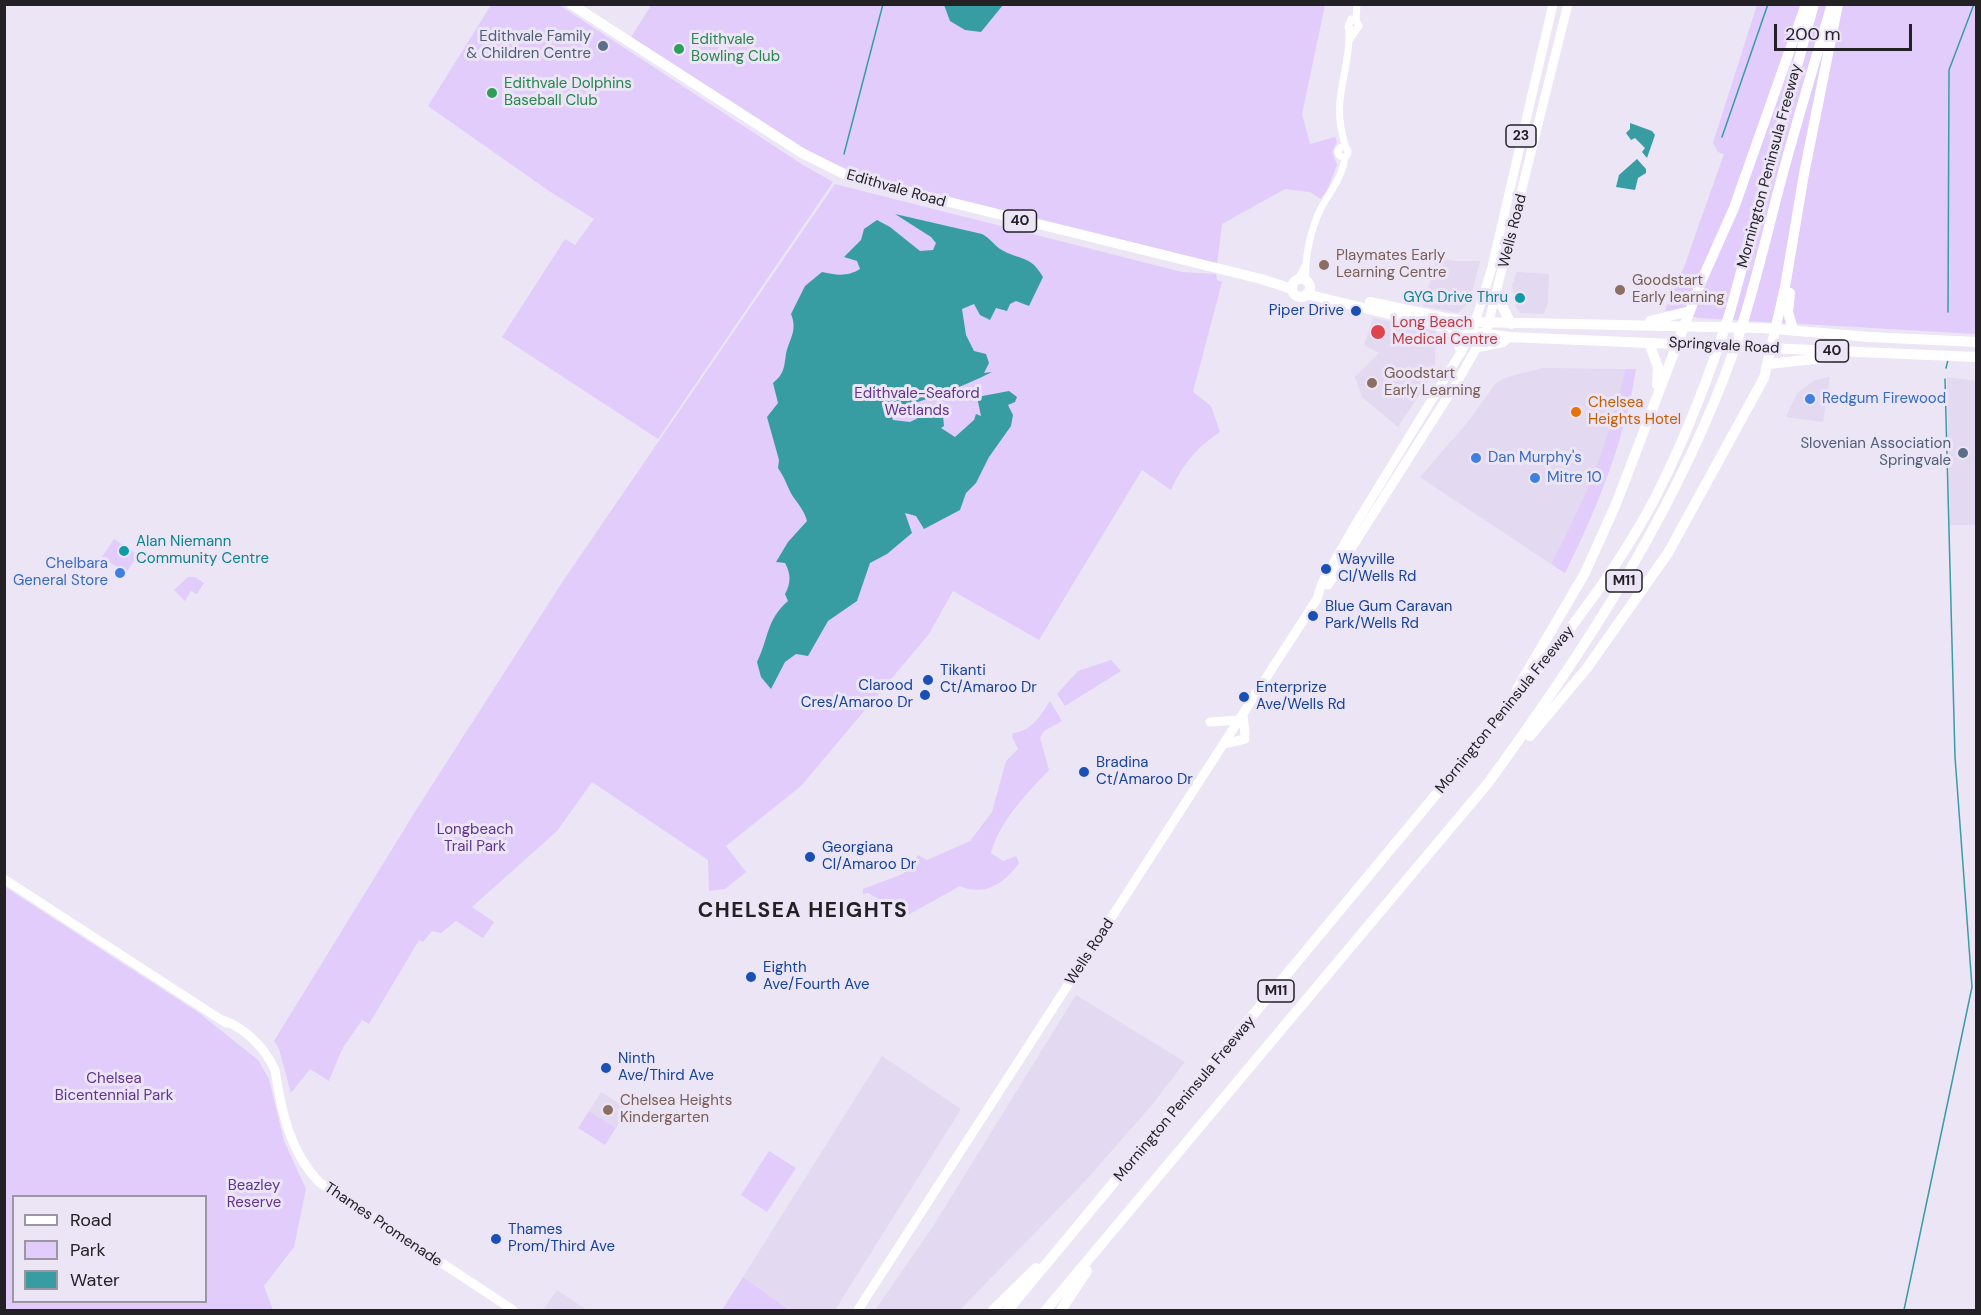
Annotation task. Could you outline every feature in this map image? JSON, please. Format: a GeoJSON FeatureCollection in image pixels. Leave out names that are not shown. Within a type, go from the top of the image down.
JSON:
{"type":"FeatureCollection","features":[{"type":"Feature","properties":{"kind":"highway","name":"Edithvale Road"},"geometry":{"type":"LineString","coordinates":[[571,4],[802,153],[852,178],[1261,279],[1301,285],[1473,327]]}},
{"type":"Feature","properties":{"kind":"highway"},"geometry":{"type":"LineString","coordinates":[[1464,762],[1503,710],[1585,573],[1616,504],[1690,310],[1734,207],[1806,4]]}},
{"type":"Feature","properties":{"kind":"highway","name":"Mornington Peninsula Freeway"},"geometry":{"type":"LineString","coordinates":[[1008,1311],[1464,762],[1581,615],[1622,554],[1656,495],[1714,360],[1730,312],[1814,4]]}},
{"type":"Feature","properties":{"kind":"highway","name":"Mornington Peninsula Freeway"},"geometry":{"type":"LineString","coordinates":[[1046,1311],[1488,783],[1575,661],[1637,558],[1682,473],[1730,362],[1832,4]]}},
{"type":"Feature","properties":{"kind":"highway"},"geometry":{"type":"LineString","coordinates":[[1488,783],[1574,685],[1646,588],[1726,452],[1759,390],[1769,364],[1777,329],[1804,174],[1838,4]]}},
{"type":"Feature","properties":{"kind":"highway"},"geometry":{"type":"LineString","coordinates":[[1793,329],[1788,312],[1795,233]]}},
{"type":"Feature","properties":{"kind":"highway","name":"Edithvale Road"},"geometry":{"type":"LineString","coordinates":[[1301,285],[1455,330],[1473,327]]}},
{"type":"Feature","properties":{"kind":"highway"},"geometry":{"type":"LineString","coordinates":[[1497,296],[1511,324]]}},
{"type":"Feature","properties":{"kind":"highway"},"geometry":{"type":"LineString","coordinates":[[1639,325],[1690,310]]}},
{"type":"Feature","properties":{"kind":"highway","name":"Springvale Road"},"geometry":{"type":"LineString","coordinates":[[1473,327],[1489,323],[1686,325],[1793,329],[1863,337],[1977,342]]}},
{"type":"Feature","properties":{"kind":"highway","name":"Springvale Road"},"geometry":{"type":"LineString","coordinates":[[1473,327],[1484,334],[1509,337],[1977,357]]}},
{"type":"Feature","properties":{"kind":"highway"},"geometry":{"type":"LineString","coordinates":[[1455,330],[1461,352]]}},
{"type":"Feature","properties":{"kind":"highway"},"geometry":{"type":"LineString","coordinates":[[1478,347],[1503,342],[1509,337]]}},
{"type":"Feature","properties":{"kind":"highway"},"geometry":{"type":"LineString","coordinates":[[1644,428],[1659,377],[1649,343]]}},
{"type":"Feature","properties":{"kind":"highway"},"geometry":{"type":"LineString","coordinates":[[1769,364],[1822,357],[1867,358],[1880,353]]}},
{"type":"Feature","properties":{"kind":"highway"},"geometry":{"type":"LineString","coordinates":[[993,1311],[1087,1217]]}},
{"type":"Feature","properties":{"kind":"highway"},"geometry":{"type":"LineString","coordinates":[[1061,1311],[1113,1230]]}},
{"type":"Feature","properties":{"kind":"main road","name":"Wells Road"},"geometry":{"type":"LineString","coordinates":[[1321,592],[1322,583],[1348,537],[1461,352],[1473,327],[1492,267],[1553,4]]}},
{"type":"Feature","properties":{"kind":"main road","name":"Wells Road"},"geometry":{"type":"LineString","coordinates":[[858,1311],[1321,592],[1327,587],[1478,347],[1489,323],[1497,296],[1568,4]]}},
{"type":"Feature","properties":{"kind":"main road"},"geometry":{"type":"LineString","coordinates":[[1210,722],[1241,717],[1245,737],[1224,744]]}},
{"type":"Feature","properties":{"kind":"main road","name":"Thames Promenade"},"geometry":{"type":"LineString","coordinates":[[4,879],[223,1020],[254,1046],[276,1078],[295,1149],[319,1182],[513,1311]]}},
{"type":"Feature","properties":{"kind":"street"},"geometry":{"type":"LineString","coordinates":[[1301,285],[1317,216],[1340,172],[1342,156],[1338,151],[1344,148],[1338,97],[1352,30],[1359,26],[1354,20],[1357,5]]}},
{"type":"Feature","properties":{"kind":"shaded area"},"geometry":{"type":"Polygon","coordinates":[[[1437,257],[1454,261],[1480,261],[1470,301],[1458,313],[1423,306],[1437,257]]]}},
{"type":"Feature","properties":{"kind":"shaded area"},"geometry":{"type":"Polygon","coordinates":[[[1517,272],[1549,274],[1548,302],[1544,314],[1520,313],[1516,307],[1512,285],[1517,272]]]}},
{"type":"Feature","properties":{"kind":"shaded area"},"geometry":{"type":"Polygon","coordinates":[[[1373,318],[1436,331],[1435,371],[1398,427],[1362,397],[1355,377],[1379,353],[1364,345],[1373,318]]]}},
{"type":"Feature","properties":{"kind":"shaded area"},"geometry":{"type":"Polygon","coordinates":[[[1542,368],[1625,369],[1617,411],[1602,457],[1581,510],[1551,564],[1420,477],[1467,423],[1496,383],[1507,377],[1542,368]]]}},
{"type":"Feature","properties":{"kind":"shaded area","name":"Redgum Firewood"},"geometry":{"type":"Polygon","coordinates":[[[1830,377],[1823,422],[1786,417],[1797,393],[1815,380],[1830,377]]]}},
{"type":"Feature","properties":{"kind":"shaded area","name":"Slovenian Association Springvale"},"geometry":{"type":"Polygon","coordinates":[[[1947,377],[1976,381],[1976,525],[1950,525],[1947,377]]]}},
{"type":"Feature","properties":{"kind":"shaded area"},"geometry":{"type":"Polygon","coordinates":[[[1076,995],[1185,1062],[1151,1106],[1087,1179],[960,1310],[875,1310],[932,1228],[1076,995]]]}},
{"type":"Feature","properties":{"kind":"shaded area"},"geometry":{"type":"Polygon","coordinates":[[[882,1056],[961,1109],[835,1310],[789,1310],[743,1277],[882,1056]]]}},
{"type":"Feature","properties":{"kind":"shaded area","name":"Chelsea Heights Kindergarten"},"geometry":{"type":"Polygon","coordinates":[[[601,1092],[628,1109],[616,1128],[589,1111],[601,1092]]]}},
{"type":"Feature","properties":{"kind":"shaded area"},"geometry":{"type":"Polygon","coordinates":[[[557,1290],[587,1310],[543,1310],[557,1290]]]}},
{"type":"Feature","properties":{"kind":"green space"},"geometry":{"type":"Polygon","coordinates":[[[652,4],[1325,5],[1302,114],[1310,144],[1335,137],[1337,142],[1332,152],[1337,165],[1321,199],[1310,192],[1285,189],[1222,224],[1217,265],[860,175],[814,155],[631,37],[652,4]]]}},
{"type":"Feature","properties":{"kind":"green space"},"geometry":{"type":"Polygon","coordinates":[[[491,5],[559,5],[803,165],[833,182],[658,439],[502,337],[565,239],[575,245],[594,219],[549,191],[428,106],[491,5]]]}},
{"type":"Feature","properties":{"kind":"green space"},"geometry":{"type":"Polygon","coordinates":[[[1757,5],[1976,5],[1976,334],[1698,318],[1665,310],[1684,267],[1724,154],[1718,152],[1713,143],[1757,5]]]}},
{"type":"Feature","properties":{"kind":"green space","name":"Edithvale-Seaford Wetlands"},"geometry":{"type":"Polygon","coordinates":[[[835,184],[1182,272],[1216,274],[1217,280],[1222,282],[1193,392],[1211,406],[1220,432],[1191,457],[1171,490],[1142,470],[1039,640],[953,591],[929,634],[801,786],[726,846],[746,872],[725,889],[709,891],[708,860],[592,782],[557,831],[472,907],[494,922],[483,938],[456,921],[441,933],[432,931],[423,942],[419,940],[369,1024],[362,1020],[342,1049],[329,1081],[310,1069],[291,1093],[279,1049],[274,1041],[418,807],[563,581],[835,184]]]}},
{"type":"Feature","properties":{"kind":"green space"},"geometry":{"type":"Polygon","coordinates":[[[1625,369],[1636,369],[1625,421],[1588,525],[1565,573],[1551,564],[1596,469],[1625,369]]]}},
{"type":"Feature","properties":{"kind":"green space"},"geometry":{"type":"Polygon","coordinates":[[[114,539],[138,555],[126,573],[102,557],[114,539]]]}},
{"type":"Feature","properties":{"kind":"green space"},"geometry":{"type":"Polygon","coordinates":[[[188,577],[195,577],[204,583],[197,594],[191,591],[185,601],[174,590],[188,577]]]}},
{"type":"Feature","properties":{"kind":"green space"},"geometry":{"type":"Polygon","coordinates":[[[1111,660],[1121,671],[1065,706],[1057,694],[1078,671],[1111,660]]]}},
{"type":"Feature","properties":{"kind":"green space"},"geometry":{"type":"Polygon","coordinates":[[[1050,701],[1062,721],[1044,731],[1040,738],[1049,770],[1007,819],[991,853],[1003,861],[1016,856],[1019,863],[1007,877],[986,889],[977,890],[960,886],[899,920],[901,911],[868,893],[863,894],[863,889],[903,874],[918,855],[927,860],[970,841],[992,812],[1006,761],[1018,749],[1012,737],[1013,733],[1031,726],[1050,701]]]}},
{"type":"Feature","properties":{"kind":"green space","name":"Chelsea Bicentennial Park"},"geometry":{"type":"Polygon","coordinates":[[[5,887],[199,1013],[258,1060],[269,1079],[284,1141],[306,1189],[294,1247],[264,1286],[273,1310],[5,1310],[5,887]]]}},
{"type":"Feature","properties":{"kind":"green space"},"geometry":{"type":"Polygon","coordinates":[[[589,1111],[616,1128],[605,1145],[578,1128],[589,1111]]]}},
{"type":"Feature","properties":{"kind":"green space"},"geometry":{"type":"Polygon","coordinates":[[[769,1151],[796,1168],[767,1212],[741,1195],[769,1151]]]}},
{"type":"Feature","properties":{"kind":"green space"},"geometry":{"type":"Polygon","coordinates":[[[743,1277],[789,1310],[722,1310],[743,1277]]]}},
{"type":"Feature","properties":{"kind":"water"},"geometry":{"type":"Polygon","coordinates":[[[944,4],[1003,5],[981,32],[965,30],[950,21],[944,4]]]}},
{"type":"Feature","properties":{"kind":"water"},"geometry":{"type":"Polygon","coordinates":[[[1630,123],[1652,131],[1655,135],[1647,158],[1642,152],[1645,148],[1635,138],[1631,140],[1626,133],[1630,129],[1630,123]]]}},
{"type":"Feature","properties":{"kind":"water"},"geometry":{"type":"Polygon","coordinates":[[[1637,159],[1646,169],[1646,173],[1638,178],[1635,190],[1616,187],[1619,175],[1637,159]]]}},
{"type":"Feature","properties":{"kind":"water"},"geometry":{"type":"Polygon","coordinates":[[[895,214],[982,234],[1000,249],[1029,261],[1043,277],[1029,306],[1016,301],[1010,304],[1007,311],[996,308],[990,320],[980,315],[974,304],[962,309],[966,335],[974,351],[986,354],[989,363],[984,373],[992,372],[896,410],[891,414],[893,420],[910,422],[936,409],[943,416],[944,426],[941,428],[955,437],[974,420],[976,414],[981,416],[977,397],[1009,391],[1017,397],[1015,402],[1008,405],[1013,415],[1011,426],[989,457],[976,483],[966,493],[960,510],[924,529],[916,516],[905,513],[912,533],[887,554],[870,563],[857,601],[828,621],[808,656],[796,654],[785,662],[771,689],[761,677],[757,662],[772,622],[788,601],[785,594],[790,578],[788,571],[785,563],[776,562],[788,542],[807,521],[778,468],[779,460],[767,417],[778,403],[773,383],[784,367],[794,325],[791,314],[805,286],[822,272],[841,275],[860,269],[857,261],[844,257],[861,240],[864,229],[877,220],[890,227],[920,251],[933,250],[936,243],[931,237],[895,214]]]}},
{"type":"Feature","properties":{"kind":"waterway"},"geometry":{"type":"LineString","coordinates":[[844,154],[883,4]]}},
{"type":"Feature","properties":{"kind":"waterway"},"geometry":{"type":"LineString","coordinates":[[1722,137],[1768,4]]}},
{"type":"Feature","properties":{"kind":"waterway"},"geometry":{"type":"LineString","coordinates":[[1948,312],[1949,70],[1974,4]]}},
{"type":"Feature","properties":{"kind":"waterway"},"geometry":{"type":"LineString","coordinates":[[1946,368],[1948,360]]}},
{"type":"Feature","properties":{"kind":"waterway"},"geometry":{"type":"LineString","coordinates":[[1904,1310],[1972,987],[1955,757],[1945,379]]}},
{"type":"Feature","properties":{"kind":"place","name":"Edithvale Family & Children Centre"},"geometry":{"type":"Point","coordinates":[603,46]}},
{"type":"Feature","properties":{"kind":"place","name":"Edithvale Bowling Club"},"geometry":{"type":"Point","coordinates":[679,49]}},
{"type":"Feature","properties":{"kind":"place","name":"Edithvale Dolphins Baseball Club"},"geometry":{"type":"Point","coordinates":[492,93]}},
{"type":"Feature","properties":{"kind":"place","name":"Playmates Early Learning Centre"},"geometry":{"type":"Point","coordinates":[1324,265]}},
{"type":"Feature","properties":{"kind":"place","name":"Goodstart Early learning"},"geometry":{"type":"Point","coordinates":[1620,290]}},
{"type":"Feature","properties":{"kind":"place","name":"GYG Drive Thru"},"geometry":{"type":"Point","coordinates":[1520,298]}},
{"type":"Feature","properties":{"kind":"place","name":"Piper Drive"},"geometry":{"type":"Point","coordinates":[1356,311]}},
{"type":"Feature","properties":{"kind":"place","name":"Long Beach Medical Centre"},"geometry":{"type":"Point","coordinates":[1378,332]}},
{"type":"Feature","properties":{"kind":"place","name":"Goodstart Early Learning"},"geometry":{"type":"Point","coordinates":[1372,383]}},
{"type":"Feature","properties":{"kind":"place","name":"Redgum Firewood"},"geometry":{"type":"Point","coordinates":[1810,399]}},
{"type":"Feature","properties":{"kind":"place","name":"Chelsea Heights Hotel"},"geometry":{"type":"Point","coordinates":[1576,412]}},
{"type":"Feature","properties":{"kind":"place","name":"Slovenian Association Springvale"},"geometry":{"type":"Point","coordinates":[1963,453]}},
{"type":"Feature","properties":{"kind":"place","name":"Dan Murphy's"},"geometry":{"type":"Point","coordinates":[1476,458]}},
{"type":"Feature","properties":{"kind":"place","name":"Mitre 10"},"geometry":{"type":"Point","coordinates":[1535,478]}},
{"type":"Feature","properties":{"kind":"place","name":"Alan Niemann Community Centre"},"geometry":{"type":"Point","coordinates":[124,551]}},
{"type":"Feature","properties":{"kind":"place","name":"Wayville Cl/Wells Rd"},"geometry":{"type":"Point","coordinates":[1326,569]}},
{"type":"Feature","properties":{"kind":"place","name":"Chelbara General Store"},"geometry":{"type":"Point","coordinates":[120,573]}},
{"type":"Feature","properties":{"kind":"place","name":"Blue Gum Caravan Park/Wells Rd"},"geometry":{"type":"Point","coordinates":[1313,616]}},
{"type":"Feature","properties":{"kind":"place","name":"Tikanti Ct/Amaroo Dr"},"geometry":{"type":"Point","coordinates":[928,680]}},
{"type":"Feature","properties":{"kind":"place","name":"Clarood Cres/Amaroo Dr"},"geometry":{"type":"Point","coordinates":[925,695]}},
{"type":"Feature","properties":{"kind":"place","name":"Enterprize Ave/Wells Rd"},"geometry":{"type":"Point","coordinates":[1244,697]}},
{"type":"Feature","properties":{"kind":"place","name":"Bradina Ct/Amaroo Dr"},"geometry":{"type":"Point","coordinates":[1084,772]}},
{"type":"Feature","properties":{"kind":"place","name":"Georgiana Cl/Amaroo Dr"},"geometry":{"type":"Point","coordinates":[810,857]}},
{"type":"Feature","properties":{"kind":"place","name":"Eighth Ave/Fourth Ave"},"geometry":{"type":"Point","coordinates":[751,977]}},
{"type":"Feature","properties":{"kind":"place","name":"Ninth Ave/Third Ave"},"geometry":{"type":"Point","coordinates":[606,1068]}},
{"type":"Feature","properties":{"kind":"place","name":"Chelsea Heights Kindergarten"},"geometry":{"type":"Point","coordinates":[608,1110]}},
{"type":"Feature","properties":{"kind":"place","name":"Thames Prom/Third Ave"},"geometry":{"type":"Point","coordinates":[496,1239]}},
{"type":"Feature","properties":{"kind":"district","name":"CHELSEA HEIGHTS"},"geometry":{"type":"Point","coordinates":[803,911]}},
{"type":"Feature","properties":{"kind":"park label","name":"Longbeach Trail Park"},"geometry":{"type":"Point","coordinates":[475,838]}},
{"type":"Feature","properties":{"kind":"park label","name":"Beazley Reserve"},"geometry":{"type":"Point","coordinates":[254,1194]}}]}
